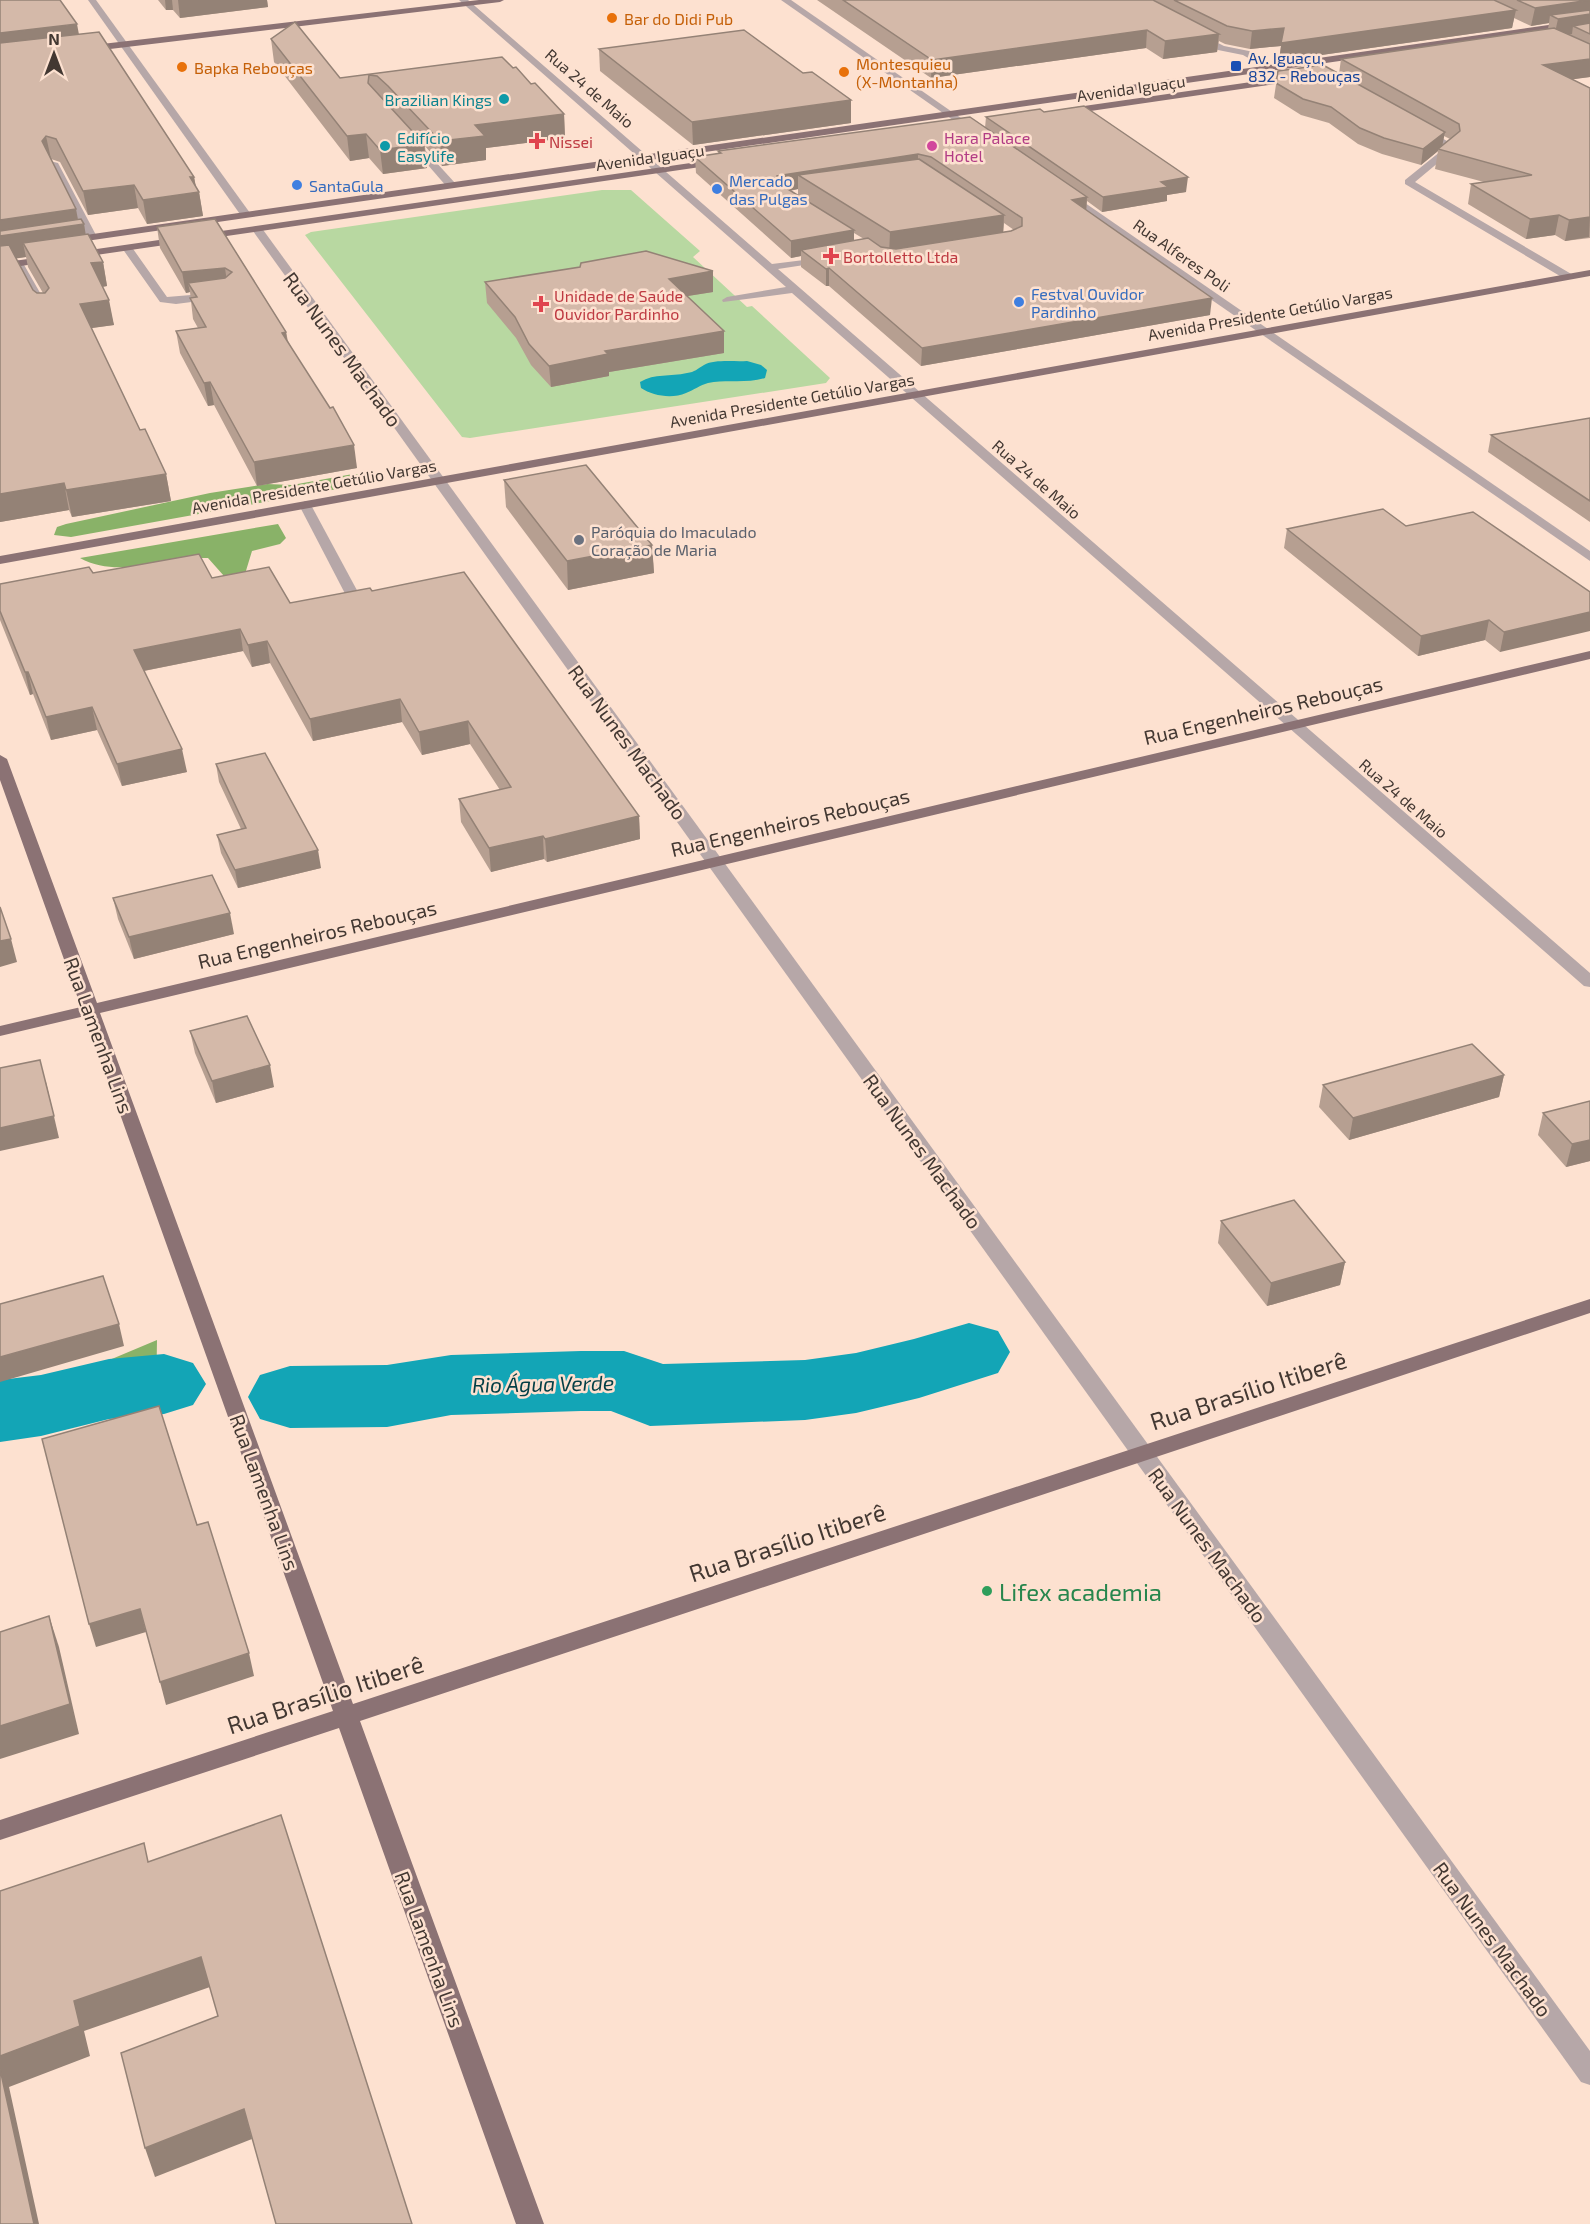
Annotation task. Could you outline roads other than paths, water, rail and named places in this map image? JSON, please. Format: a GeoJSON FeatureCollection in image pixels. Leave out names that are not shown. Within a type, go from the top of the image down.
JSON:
{"type":"FeatureCollection","features":[{"type":"Feature","properties":{"kind":"main road"},"geometry":{"type":"LineString","coordinates":[[71,51],[465,2],[500,0]]}},
{"type":"Feature","properties":{"kind":"main road"},"geometry":{"type":"LineString","coordinates":[[327,9],[381,14]]}},
{"type":"Feature","properties":{"kind":"main road","name":"Avenida Iguaçu"},"geometry":{"type":"LineString","coordinates":[[58,242],[1590,22]]}},
{"type":"Feature","properties":{"kind":"main road"},"geometry":{"type":"LineString","coordinates":[[1516,24],[1544,38]]}},
{"type":"Feature","properties":{"kind":"main road"},"geometry":{"type":"LineString","coordinates":[[105,36],[128,33]]}},
{"type":"Feature","properties":{"kind":"main road"},"geometry":{"type":"LineString","coordinates":[[1214,76],[1274,82]]}},
{"type":"Feature","properties":{"kind":"main road","name":"Avenida Iguaçu"},"geometry":{"type":"LineString","coordinates":[[1050,114],[1314,76]]}},
{"type":"Feature","properties":{"kind":"main road"},"geometry":{"type":"LineString","coordinates":[[956,128],[979,125]]}},
{"type":"Feature","properties":{"kind":"main road"},"geometry":{"type":"LineString","coordinates":[[774,150],[798,136]]}},
{"type":"Feature","properties":{"kind":"main road","name":"Avenida Iguaçu"},"geometry":{"type":"LineString","coordinates":[[0,266],[730,161]]}},
{"type":"Feature","properties":{"kind":"main road"},"geometry":{"type":"LineString","coordinates":[[39,260],[92,237]]}},
{"type":"Feature","properties":{"kind":"main road","name":"Avenida Presidente Getúlio Vargas"},"geometry":{"type":"LineString","coordinates":[[0,560],[1590,273]]}},
{"type":"Feature","properties":{"kind":"main road","name":"Rua Engenheiros Rebouças"},"geometry":{"type":"LineString","coordinates":[[0,1031],[1590,655]]}},
{"type":"Feature","properties":{"kind":"main road","name":"Rua Lamenha Lins"},"geometry":{"type":"LineString","coordinates":[[0,759],[530,2224]]}},
{"type":"Feature","properties":{"kind":"main road","name":"Rua Brasílio Itiberê"},"geometry":{"type":"LineString","coordinates":[[0,1830],[1590,1306]]}},
{"type":"Feature","properties":{"kind":"street"},"geometry":{"type":"LineString","coordinates":[[92,0],[246,215]]}},
{"type":"Feature","properties":{"kind":"street"},"geometry":{"type":"LineString","coordinates":[[785,0],[987,140]]}},
{"type":"Feature","properties":{"kind":"street","name":"Rua 24 de Maio"},"geometry":{"type":"LineString","coordinates":[[465,2],[1590,982]]}},
{"type":"Feature","properties":{"kind":"street"},"geometry":{"type":"LineString","coordinates":[[1190,32],[1221,48],[1246,53],[1272,68]]}},
{"type":"Feature","properties":{"kind":"street"},"geometry":{"type":"LineString","coordinates":[[1414,126],[1452,147],[1408,182],[1569,277]]}},
{"type":"Feature","properties":{"kind":"street"},"geometry":{"type":"LineString","coordinates":[[401,129],[452,185]]}},
{"type":"Feature","properties":{"kind":"street"},"geometry":{"type":"LineString","coordinates":[[53,164],[92,237]]}},
{"type":"Feature","properties":{"kind":"street","name":"Rua Alferes Poli"},"geometry":{"type":"LineString","coordinates":[[1056,188],[1590,557]]}},
{"type":"Feature","properties":{"kind":"street","name":"Rua Nunes Machado"},"geometry":{"type":"LineString","coordinates":[[257,229],[1590,2073]]}},
{"type":"Feature","properties":{"kind":"street"},"geometry":{"type":"LineString","coordinates":[[127,248],[164,300],[176,301],[228,294]]}},
{"type":"Feature","properties":{"kind":"street"},"geometry":{"type":"LineString","coordinates":[[770,267],[837,256]]}},
{"type":"Feature","properties":{"kind":"street"},"geometry":{"type":"LineString","coordinates":[[18,263],[46,314]]}},
{"type":"Feature","properties":{"kind":"street"},"geometry":{"type":"LineString","coordinates":[[727,300],[795,289]]}},
{"type":"Feature","properties":{"kind":"street"},"geometry":{"type":"LineString","coordinates":[[304,505],[359,607]]}},
{"type":"Feature","properties":{"kind":"water"},"geometry":{"type":"Polygon","coordinates":[[[747,361],[761,365],[767,370],[765,378],[708,383],[675,396],[657,395],[641,388],[640,382],[651,377],[690,373],[714,362],[747,361]]]}},
{"type":"Feature","properties":{"kind":"waterway","name":"Rio Água Verde"},"geometry":{"type":"LineString","coordinates":[[290,1397],[387,1396],[451,1385],[581,1381],[624,1381],[650,1395],[805,1390],[856,1383],[919,1368],[969,1352]]}},
{"type":"Feature","properties":{"kind":"waterway","name":"Rio Água Verde"},"geometry":{"type":"LineString","coordinates":[[0,1411],[41,1405],[109,1389],[164,1384]]}},
{"type":"Feature","properties":{"kind":"place","name":"Bar do Didi Pub"},"geometry":{"type":"Point","coordinates":[612,18]}},
{"type":"Feature","properties":{"kind":"place","name":"Av. Iguaçu, 832 - Rebouças"},"geometry":{"type":"Point","coordinates":[1236,66]}},
{"type":"Feature","properties":{"kind":"place","name":"Bapka Rebouças"},"geometry":{"type":"Point","coordinates":[182,67]}},
{"type":"Feature","properties":{"kind":"place","name":"Montesquieu (X-Montanha)"},"geometry":{"type":"Point","coordinates":[844,72]}},
{"type":"Feature","properties":{"kind":"place","name":"Brazilian Kings"},"geometry":{"type":"Point","coordinates":[504,99]}},
{"type":"Feature","properties":{"kind":"place","name":"Nissei"},"geometry":{"type":"Point","coordinates":[537,141]}},
{"type":"Feature","properties":{"kind":"place","name":"Edifício Easylife"},"geometry":{"type":"Point","coordinates":[385,146]}},
{"type":"Feature","properties":{"kind":"place","name":"Hara Palace Hotel"},"geometry":{"type":"Point","coordinates":[932,146]}},
{"type":"Feature","properties":{"kind":"place","name":"SantaGula"},"geometry":{"type":"Point","coordinates":[297,185]}},
{"type":"Feature","properties":{"kind":"place","name":"Mercado das Pulgas"},"geometry":{"type":"Point","coordinates":[717,189]}},
{"type":"Feature","properties":{"kind":"place","name":"Bortolletto Ltda"},"geometry":{"type":"Point","coordinates":[831,256]}},
{"type":"Feature","properties":{"kind":"place","name":"Festval Ouvidor Pardinho"},"geometry":{"type":"Point","coordinates":[1019,302]}},
{"type":"Feature","properties":{"kind":"place","name":"Unidade de Saúde Ouvidor Pardinho"},"geometry":{"type":"Point","coordinates":[541,304]}},
{"type":"Feature","properties":{"kind":"place","name":"Paróquia do Imaculado Coração de Maria"},"geometry":{"type":"Point","coordinates":[579,540]}},
{"type":"Feature","properties":{"kind":"place","name":"Lifex academia"},"geometry":{"type":"Point","coordinates":[987,1591]}}]}
